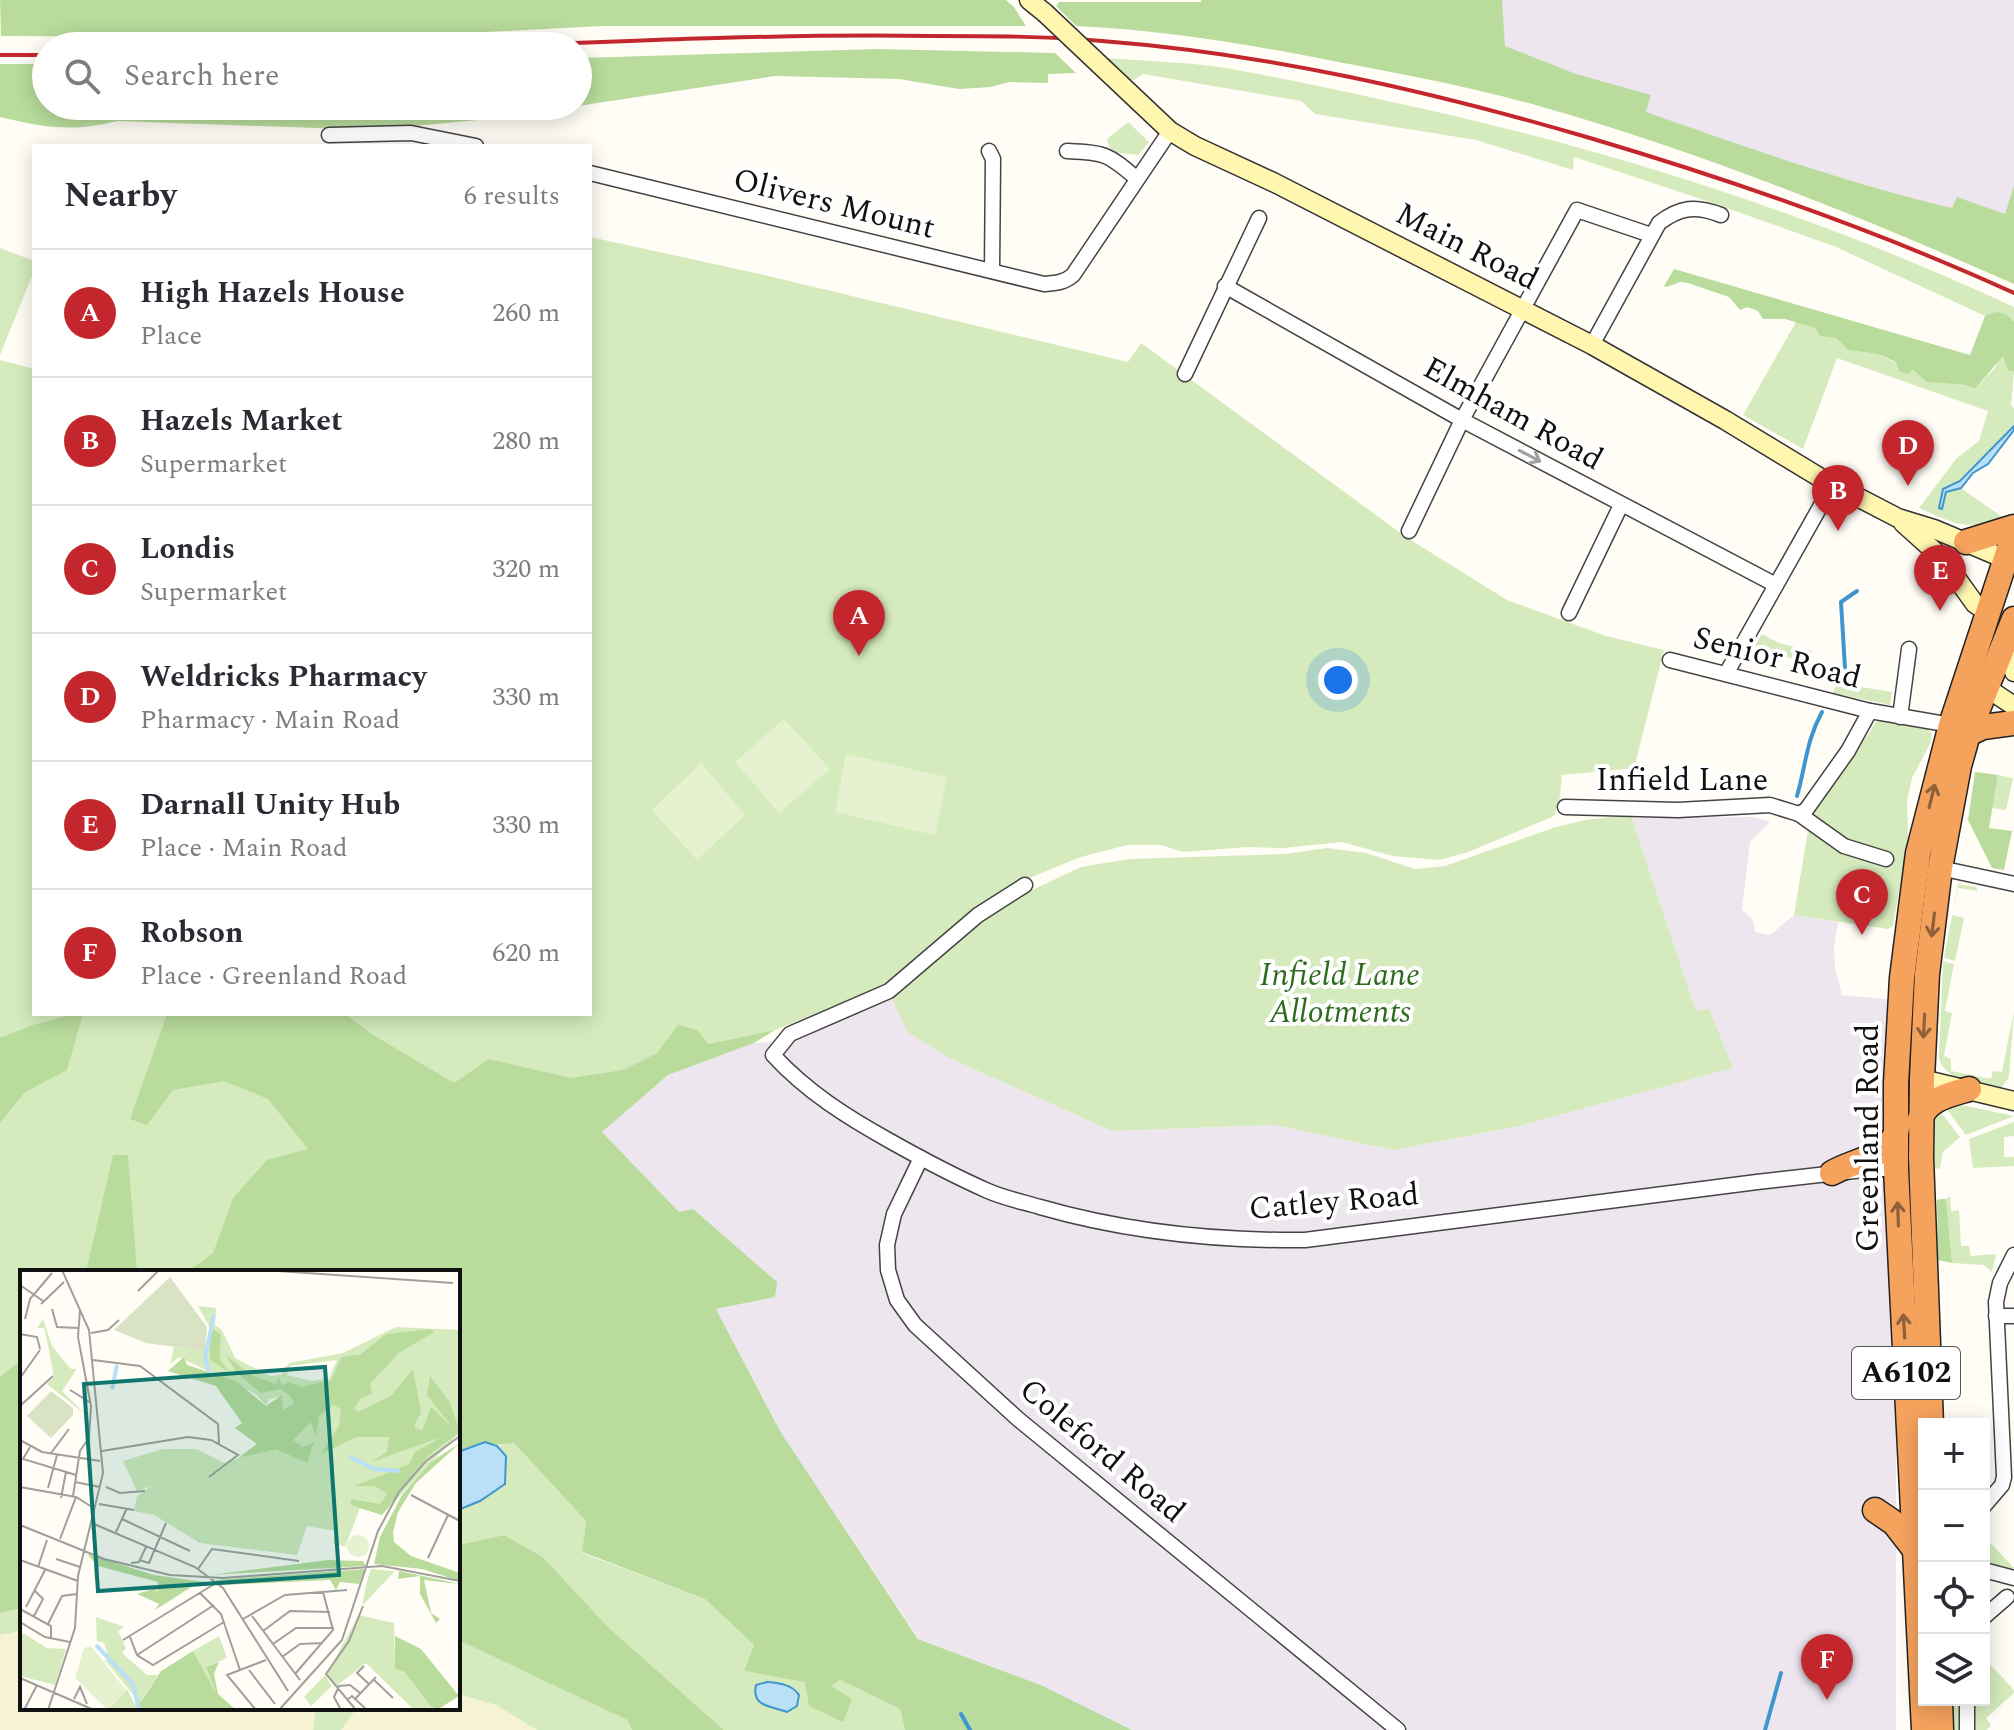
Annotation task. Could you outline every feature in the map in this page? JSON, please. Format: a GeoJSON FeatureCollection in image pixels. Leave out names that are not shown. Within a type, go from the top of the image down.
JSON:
{"type":"FeatureCollection","features":[{"type":"Feature","properties":{"kind":"highway"},"geometry":{"type":"LineString","coordinates":[[1966,542],[2014,527]]}},
{"type":"Feature","properties":{"kind":"highway","name":"A6102"},"geometry":{"type":"LineString","coordinates":[[2010,562],[2014,534]]}},
{"type":"Feature","properties":{"kind":"highway","name":"Greenland Road"},"geometry":{"type":"LineString","coordinates":[[1931,1418],[1921,1115],[1927,974],[1972,660],[2010,562]]}},
{"type":"Feature","properties":{"kind":"highway"},"geometry":{"type":"LineString","coordinates":[[1989,613],[2003,610],[2014,601]]}},
{"type":"Feature","properties":{"kind":"highway","name":"Greenland Road"},"geometry":{"type":"LineString","coordinates":[[1924,1730],[1915,1550],[1918,1495],[1896,1169],[1897,1049],[1902,978],[1918,853],[1960,729],[1987,688],[2011,627]]}},
{"type":"Feature","properties":{"kind":"highway"},"geometry":{"type":"LineString","coordinates":[[1972,660],[1976,673],[1987,688]]}},
{"type":"Feature","properties":{"kind":"highway"},"geometry":{"type":"LineString","coordinates":[[1960,729],[2014,723]]}},
{"type":"Feature","properties":{"kind":"highway"},"geometry":{"type":"LineString","coordinates":[[1832,1173],[1881,1152],[1896,1137],[1907,1093],[1912,1085],[1922,1079],[1910,1069],[1897,1049]]}},
{"type":"Feature","properties":{"kind":"highway"},"geometry":{"type":"LineString","coordinates":[[1896,1169],[1908,1161],[1912,1153],[1921,1115],[1936,1100],[1969,1089]]}},
{"type":"Feature","properties":{"kind":"highway"},"geometry":{"type":"LineString","coordinates":[[1896,1169],[1916,1178],[1922,1187]]}},
{"type":"Feature","properties":{"kind":"highway"},"geometry":{"type":"LineString","coordinates":[[1875,1510],[1894,1523],[1915,1550]]}},
{"type":"Feature","properties":{"kind":"highway"},"geometry":{"type":"LineString","coordinates":[[1940,1706],[1941,1730]]}},
{"type":"Feature","properties":{"kind":"main road","name":"Main Road"},"geometry":{"type":"LineString","coordinates":[[1035,4],[1170,131],[1195,146],[1275,183],[1592,345],[1898,518],[1966,542],[2010,562]]}},
{"type":"Feature","properties":{"kind":"main road","name":"Main Road"},"geometry":{"type":"LineString","coordinates":[[1898,518],[1953,570],[1975,604],[1989,613]]}},
{"type":"Feature","properties":{"kind":"main road"},"geometry":{"type":"LineString","coordinates":[[1953,570],[1954,550],[1966,542]]}},
{"type":"Feature","properties":{"kind":"main road"},"geometry":{"type":"LineString","coordinates":[[2011,627],[2014,672]]}},
{"type":"Feature","properties":{"kind":"main road"},"geometry":{"type":"LineString","coordinates":[[1987,688],[2014,706]]}},
{"type":"Feature","properties":{"kind":"main road"},"geometry":{"type":"LineString","coordinates":[[1922,1079],[2014,1101]]}},
{"type":"Feature","properties":{"kind":"street"},"geometry":{"type":"LineString","coordinates":[[1067,151],[1101,153],[1111,157],[1136,178],[1170,131]]}},
{"type":"Feature","properties":{"kind":"street"},"geometry":{"type":"LineString","coordinates":[[329,135],[411,133],[466,144]]}},
{"type":"Feature","properties":{"kind":"street"},"geometry":{"type":"LineString","coordinates":[[989,151],[993,159],[992,271]]}},
{"type":"Feature","properties":{"kind":"street","name":"Olivers Mount"},"geometry":{"type":"LineString","coordinates":[[592,173],[1044,284],[1066,281],[1073,275],[1136,178]]}},
{"type":"Feature","properties":{"kind":"street"},"geometry":{"type":"LineString","coordinates":[[1592,345],[1659,223],[1674,212],[1689,207],[1721,215]]}},
{"type":"Feature","properties":{"kind":"street"},"geometry":{"type":"LineString","coordinates":[[1409,531],[1462,420],[1577,210],[1651,235]]}},
{"type":"Feature","properties":{"kind":"street"},"geometry":{"type":"LineString","coordinates":[[1185,374],[1259,218]]}},
{"type":"Feature","properties":{"kind":"street","name":"Elmham Road"},"geometry":{"type":"LineString","coordinates":[[1225,286],[1462,420],[1776,585]]}},
{"type":"Feature","properties":{"kind":"street"},"geometry":{"type":"LineString","coordinates":[[1726,674],[1833,484]]}},
{"type":"Feature","properties":{"kind":"street"},"geometry":{"type":"LineString","coordinates":[[1569,613],[1621,505]]}},
{"type":"Feature","properties":{"kind":"street"},"geometry":{"type":"LineString","coordinates":[[1900,717],[1909,649]]}},
{"type":"Feature","properties":{"kind":"street","name":"Senior Road"},"geometry":{"type":"LineString","coordinates":[[1670,660],[1870,711],[1960,729]]}},
{"type":"Feature","properties":{"kind":"street"},"geometry":{"type":"LineString","coordinates":[[1870,711],[1848,751],[1806,810],[1799,814],[1844,846],[1886,859]]}},
{"type":"Feature","properties":{"kind":"street","name":"Infield Lane"},"geometry":{"type":"LineString","coordinates":[[1565,807],[1678,810],[1770,805],[1799,814]]}},
{"type":"Feature","properties":{"kind":"street"},"geometry":{"type":"LineString","coordinates":[[1940,868],[2014,884]]}},
{"type":"Feature","properties":{"kind":"street","name":"Catley Road"},"geometry":{"type":"LineString","coordinates":[[1025,885],[978,915],[889,991],[790,1034],[773,1055],[797,1080],[847,1117],[990,1192],[1130,1229],[1240,1241],[1305,1240],[1832,1173],[1896,1169]]}},
{"type":"Feature","properties":{"kind":"street","name":"Coleford Road"},"geometry":{"type":"LineString","coordinates":[[921,1158],[894,1214],[887,1245],[888,1270],[897,1300],[915,1325],[1018,1419],[1398,1730]]}},
{"type":"Feature","properties":{"kind":"street"},"geometry":{"type":"LineString","coordinates":[[1990,1499],[2002,1485],[2008,1429],[1996,1316],[2000,1283],[2014,1255]]}},
{"type":"Feature","properties":{"kind":"street"},"geometry":{"type":"LineString","coordinates":[[1996,1316],[2014,1316]]}},
{"type":"Feature","properties":{"kind":"street"},"geometry":{"type":"LineString","coordinates":[[1990,1572],[2014,1578]]}},
{"type":"Feature","properties":{"kind":"street"},"geometry":{"type":"LineString","coordinates":[[1990,1612],[2007,1597]]}},
{"type":"Feature","properties":{"kind":"street"},"geometry":{"type":"LineString","coordinates":[[1967,1706],[1967,1730]]}},
{"type":"Feature","properties":{"kind":"shaded area"},"geometry":{"type":"Polygon","coordinates":[[[1272,0],[2014,0],[2014,244],[1272,0]]]}},
{"type":"Feature","properties":{"kind":"shaded area"},"geometry":{"type":"Polygon","coordinates":[[[1753,817],[1770,822],[1750,842],[1742,910],[1753,920],[1755,932],[1770,935],[1794,915],[1838,922],[1835,968],[1842,995],[1887,999],[1896,1169],[1896,1730],[1132,1730],[1041,1685],[919,1639],[780,1431],[716,1309],[775,1297],[679,1212],[601,1132],[668,1075],[754,1043],[796,1041],[891,996],[907,1032],[949,1058],[1112,1131],[1274,1125],[1393,1150],[1515,1127],[1732,1068],[1696,1011],[1632,818],[1753,817]]]}},
{"type":"Feature","properties":{"kind":"shaded area"},"geometry":{"type":"Polygon","coordinates":[[[20,1631],[20,1710],[316,1710],[313,1730],[0,1730],[0,1635],[20,1631]]]}},
{"type":"Feature","properties":{"kind":"shaded area"},"geometry":{"type":"Polygon","coordinates":[[[460,1695],[496,1705],[537,1730],[341,1730],[356,1710],[460,1710],[460,1695]]]}},
{"type":"Feature","properties":{"kind":"green space"},"geometry":{"type":"Polygon","coordinates":[[[0,0],[1006,0],[1026,26],[601,26],[488,32],[32,32],[32,36],[1,36],[0,0]]]}},
{"type":"Feature","properties":{"kind":"green space"},"geometry":{"type":"Polygon","coordinates":[[[1502,0],[1505,46],[1576,74],[1651,95],[1646,112],[1836,176],[1952,208],[1957,197],[2005,214],[2014,186],[2014,284],[1780,187],[1660,144],[1539,106],[1437,81],[1269,49],[1173,34],[1076,26],[1056,6],[1059,2],[1502,0]]]}},
{"type":"Feature","properties":{"kind":"green space"},"geometry":{"type":"Polygon","coordinates":[[[877,49],[1055,53],[1076,73],[1048,74],[1048,83],[1009,82],[991,87],[959,89],[899,79],[775,76],[592,104],[592,58],[877,49]]]}},
{"type":"Feature","properties":{"kind":"green space"},"geometry":{"type":"Polygon","coordinates":[[[1105,58],[1226,68],[1327,88],[1503,128],[1652,169],[1799,218],[1943,275],[2014,307],[2014,322],[2001,312],[1985,316],[1836,247],[1574,157],[1573,170],[1476,140],[1315,114],[1301,101],[1143,74],[1128,80],[1105,58]]]}},
{"type":"Feature","properties":{"kind":"green space"},"geometry":{"type":"Polygon","coordinates":[[[0,64],[32,64],[32,120],[478,120],[372,130],[118,121],[86,127],[59,127],[0,117],[0,64]]]}},
{"type":"Feature","properties":{"kind":"green space"},"geometry":{"type":"Polygon","coordinates":[[[1128,122],[1149,142],[1138,155],[1111,152],[1107,139],[1128,122]]]}},
{"type":"Feature","properties":{"kind":"green space"},"geometry":{"type":"Polygon","coordinates":[[[592,237],[760,274],[1128,362],[1141,343],[1406,537],[1507,600],[1606,636],[1664,650],[1634,768],[1562,775],[1554,816],[1468,852],[1440,860],[1393,856],[1342,842],[1183,852],[1161,845],[1127,845],[1081,857],[1017,883],[885,985],[775,1030],[708,1044],[232,1240],[190,1270],[20,1270],[20,1392],[0,1407],[0,360],[32,368],[32,1016],[592,1016],[592,237]]]}},
{"type":"Feature","properties":{"kind":"green space"},"geometry":{"type":"Polygon","coordinates":[[[0,248],[32,260],[32,276],[0,355],[0,248]]]}},
{"type":"Feature","properties":{"kind":"green space"},"geometry":{"type":"Polygon","coordinates":[[[1674,269],[1970,355],[1985,316],[2001,312],[2014,322],[2014,372],[2008,370],[2003,356],[1975,389],[1966,385],[1927,382],[1913,370],[1907,374],[1899,371],[1896,362],[1878,354],[1848,350],[1836,338],[1820,336],[1815,328],[1785,319],[1763,319],[1758,311],[1747,307],[1740,310],[1729,297],[1688,283],[1664,286],[1674,269]]]}},
{"type":"Feature","properties":{"kind":"green space"},"geometry":{"type":"Polygon","coordinates":[[[1796,322],[1815,328],[1821,336],[1836,338],[1848,350],[1878,354],[1938,383],[1966,385],[1975,389],[1995,368],[2000,357],[2004,357],[2014,372],[2011,405],[2014,425],[1960,481],[1943,489],[1939,508],[1942,509],[1946,492],[1961,488],[2005,519],[1961,524],[1919,508],[1956,459],[1979,441],[1988,411],[1837,358],[1803,449],[1743,415],[1796,322]]]}},
{"type":"Feature","properties":{"kind":"green space"},"geometry":{"type":"Polygon","coordinates":[[[1762,634],[1779,643],[1812,651],[1806,674],[1806,662],[1756,649],[1752,662],[1746,661],[1762,634]]]}},
{"type":"Feature","properties":{"kind":"green space"},"geometry":{"type":"Polygon","coordinates":[[[1837,683],[1892,692],[1890,705],[1833,693],[1837,683]]]}},
{"type":"Feature","properties":{"kind":"green space"},"geometry":{"type":"Polygon","coordinates":[[[784,719],[830,769],[779,813],[735,762],[784,719]]]}},
{"type":"Feature","properties":{"kind":"green space"},"geometry":{"type":"Polygon","coordinates":[[[1877,721],[1926,727],[1932,734],[1912,778],[1907,800],[1908,837],[1893,926],[1888,929],[1794,915],[1808,830],[1815,812],[1877,721]]]}},
{"type":"Feature","properties":{"kind":"green space"},"geometry":{"type":"Polygon","coordinates":[[[846,754],[947,777],[935,835],[835,812],[846,754]]]}},
{"type":"Feature","properties":{"kind":"green space"},"geometry":{"type":"Polygon","coordinates":[[[701,763],[745,815],[697,860],[652,810],[701,763]]]}},
{"type":"Feature","properties":{"kind":"green space"},"geometry":{"type":"Polygon","coordinates":[[[1975,772],[1998,775],[1989,828],[2012,831],[2004,870],[1992,868],[1968,820],[1975,772]]]}},
{"type":"Feature","properties":{"kind":"green space"},"geometry":{"type":"Polygon","coordinates":[[[1998,775],[2013,778],[2006,810],[1992,808],[1998,775]]]}},
{"type":"Feature","properties":{"kind":"green space","name":"Infield Lane Allotments"},"geometry":{"type":"Polygon","coordinates":[[[1631,815],[1696,1011],[1709,1009],[1733,1068],[1515,1127],[1393,1150],[1274,1125],[1112,1131],[949,1058],[907,1032],[891,996],[982,919],[1030,891],[1081,867],[1129,859],[1285,854],[1327,848],[1366,853],[1415,869],[1445,866],[1556,827],[1631,815]]]}},
{"type":"Feature","properties":{"kind":"green space"},"geometry":{"type":"Polygon","coordinates":[[[1958,884],[1976,887],[1978,891],[1958,888],[1953,911],[1958,884]]]}},
{"type":"Feature","properties":{"kind":"green space"},"geometry":{"type":"Polygon","coordinates":[[[1952,915],[1964,918],[1955,961],[1944,958],[1952,915]]]}},
{"type":"Feature","properties":{"kind":"green space"},"geometry":{"type":"Polygon","coordinates":[[[1943,961],[1954,964],[1945,1011],[1952,1013],[1944,1056],[1951,1059],[1951,1071],[1991,1079],[1993,1071],[2002,1072],[2014,1011],[2009,1077],[2001,1088],[1974,1084],[1956,1077],[1939,1059],[1943,961]]]}},
{"type":"Feature","properties":{"kind":"green space"},"geometry":{"type":"Polygon","coordinates":[[[67,1016],[82,1016],[67,1070],[25,1092],[0,1123],[0,1038],[67,1016]]]}},
{"type":"Feature","properties":{"kind":"green space"},"geometry":{"type":"Polygon","coordinates":[[[166,1016],[348,1016],[370,1033],[454,1083],[489,1059],[571,1078],[623,1070],[657,1053],[678,1025],[697,1030],[708,1044],[775,1030],[754,1043],[668,1075],[602,1132],[679,1212],[693,1209],[777,1282],[775,1297],[716,1309],[780,1431],[918,1639],[1041,1685],[1132,1730],[905,1730],[900,1709],[840,1680],[831,1686],[852,1699],[843,1722],[809,1706],[805,1682],[744,1671],[754,1645],[705,1599],[582,1552],[586,1521],[514,1443],[480,1445],[460,1451],[460,1270],[190,1270],[213,1253],[233,1198],[267,1160],[308,1149],[268,1099],[224,1081],[173,1090],[147,1125],[130,1119],[166,1016]]]}},
{"type":"Feature","properties":{"kind":"green space"},"geometry":{"type":"Polygon","coordinates":[[[1949,1105],[2014,1116],[1966,1135],[1945,1107],[1949,1105]]]}},
{"type":"Feature","properties":{"kind":"green space"},"geometry":{"type":"Polygon","coordinates":[[[1940,1111],[1960,1137],[1943,1152],[1940,1169],[1935,1168],[1934,1119],[1940,1111]]]}},
{"type":"Feature","properties":{"kind":"green space"},"geometry":{"type":"Polygon","coordinates":[[[2014,1122],[2014,1136],[2004,1137],[2004,1157],[2014,1157],[2014,1166],[1973,1168],[1969,1139],[2014,1122]]]}},
{"type":"Feature","properties":{"kind":"green space"},"geometry":{"type":"Polygon","coordinates":[[[113,1155],[128,1155],[137,1270],[86,1270],[113,1155]]]}},
{"type":"Feature","properties":{"kind":"green space"},"geometry":{"type":"Polygon","coordinates":[[[1950,1196],[1951,1211],[1959,1210],[1961,1246],[1969,1246],[1971,1256],[1996,1254],[1992,1272],[1984,1265],[1952,1263],[1946,1199],[1950,1196]]]}},
{"type":"Feature","properties":{"kind":"green space"},"geometry":{"type":"Polygon","coordinates":[[[1946,1199],[1952,1263],[1938,1260],[1937,1200],[1946,1199]]]}},
{"type":"Feature","properties":{"kind":"green space"},"geometry":{"type":"Polygon","coordinates":[[[20,1364],[20,1608],[0,1613],[0,1377],[20,1364]]]}},
{"type":"Feature","properties":{"kind":"green space"},"geometry":{"type":"Polygon","coordinates":[[[514,1443],[586,1521],[582,1553],[705,1599],[754,1645],[744,1671],[830,1685],[840,1680],[900,1709],[905,1730],[724,1730],[607,1626],[543,1557],[504,1535],[460,1545],[460,1509],[480,1501],[506,1456],[497,1446],[514,1443]]]}},
{"type":"Feature","properties":{"kind":"green space"},"geometry":{"type":"Polygon","coordinates":[[[504,1535],[543,1557],[607,1626],[724,1730],[632,1730],[627,1720],[460,1641],[460,1545],[504,1535]]]}},
{"type":"Feature","properties":{"kind":"green space"},"geometry":{"type":"Polygon","coordinates":[[[1990,1542],[2014,1568],[2014,1571],[1990,1565],[1990,1542]]]}},
{"type":"Feature","properties":{"kind":"green space"},"geometry":{"type":"Polygon","coordinates":[[[20,1608],[20,1631],[0,1635],[0,1613],[20,1608]]]}},
{"type":"Feature","properties":{"kind":"green space"},"geometry":{"type":"Polygon","coordinates":[[[460,1641],[627,1720],[632,1730],[537,1730],[496,1705],[460,1695],[460,1641]]]}},
{"type":"Feature","properties":{"kind":"green space"},"geometry":{"type":"Polygon","coordinates":[[[1990,1664],[2014,1693],[1986,1718],[1991,1725],[1987,1730],[1954,1730],[1953,1706],[1990,1706],[1990,1664]]]}},
{"type":"Feature","properties":{"kind":"green space"},"geometry":{"type":"Polygon","coordinates":[[[316,1710],[356,1710],[341,1730],[313,1730],[316,1710]]]}},
{"type":"Feature","properties":{"kind":"water"},"geometry":{"type":"Polygon","coordinates":[[[2014,426],[1988,464],[1973,473],[1961,488],[1946,492],[1942,509],[1939,508],[1943,489],[1960,481],[2014,426]]]}},
{"type":"Feature","properties":{"kind":"water"},"geometry":{"type":"Polygon","coordinates":[[[485,1442],[497,1446],[506,1456],[505,1484],[480,1501],[460,1509],[460,1451],[485,1442]]]}},
{"type":"Feature","properties":{"kind":"water"},"geometry":{"type":"Polygon","coordinates":[[[767,1682],[793,1688],[799,1695],[797,1706],[787,1712],[759,1702],[756,1685],[767,1682]]]}},
{"type":"Feature","properties":{"kind":"waterway"},"geometry":{"type":"LineString","coordinates":[[1840,680],[1845,668],[1841,602],[1857,591]]}},
{"type":"Feature","properties":{"kind":"waterway"},"geometry":{"type":"LineString","coordinates":[[1797,796],[1809,743],[1822,712]]}},
{"type":"Feature","properties":{"kind":"waterway"},"geometry":{"type":"LineString","coordinates":[[1765,1730],[1781,1673]]}},
{"type":"Feature","properties":{"kind":"waterway"},"geometry":{"type":"LineString","coordinates":[[961,1714],[970,1730]]}},
{"type":"Feature","properties":{"kind":"railway"},"geometry":{"type":"LineString","coordinates":[[592,43],[877,36],[1081,39],[1164,47],[1288,65],[1470,105],[1644,154],[1857,228],[2014,293]]}},
{"type":"Feature","properties":{"kind":"railway"},"geometry":{"type":"LineString","coordinates":[[0,55],[32,55]]}},
{"type":"Feature","properties":{"kind":"place","name":"Weldricks Pharmacy"},"geometry":{"type":"Point","coordinates":[1908,486]}},
{"type":"Feature","properties":{"kind":"place","name":"Hazels Market"},"geometry":{"type":"Point","coordinates":[1838,531]}},
{"type":"Feature","properties":{"kind":"place","name":"Darnall Unity Hub"},"geometry":{"type":"Point","coordinates":[1940,611]}},
{"type":"Feature","properties":{"kind":"place","name":"High Hazels House"},"geometry":{"type":"Point","coordinates":[859,656]}},
{"type":"Feature","properties":{"kind":"place","name":"Londis"},"geometry":{"type":"Point","coordinates":[1862,935]}},
{"type":"Feature","properties":{"kind":"place","name":"Robson"},"geometry":{"type":"Point","coordinates":[1827,1700]}}]}
